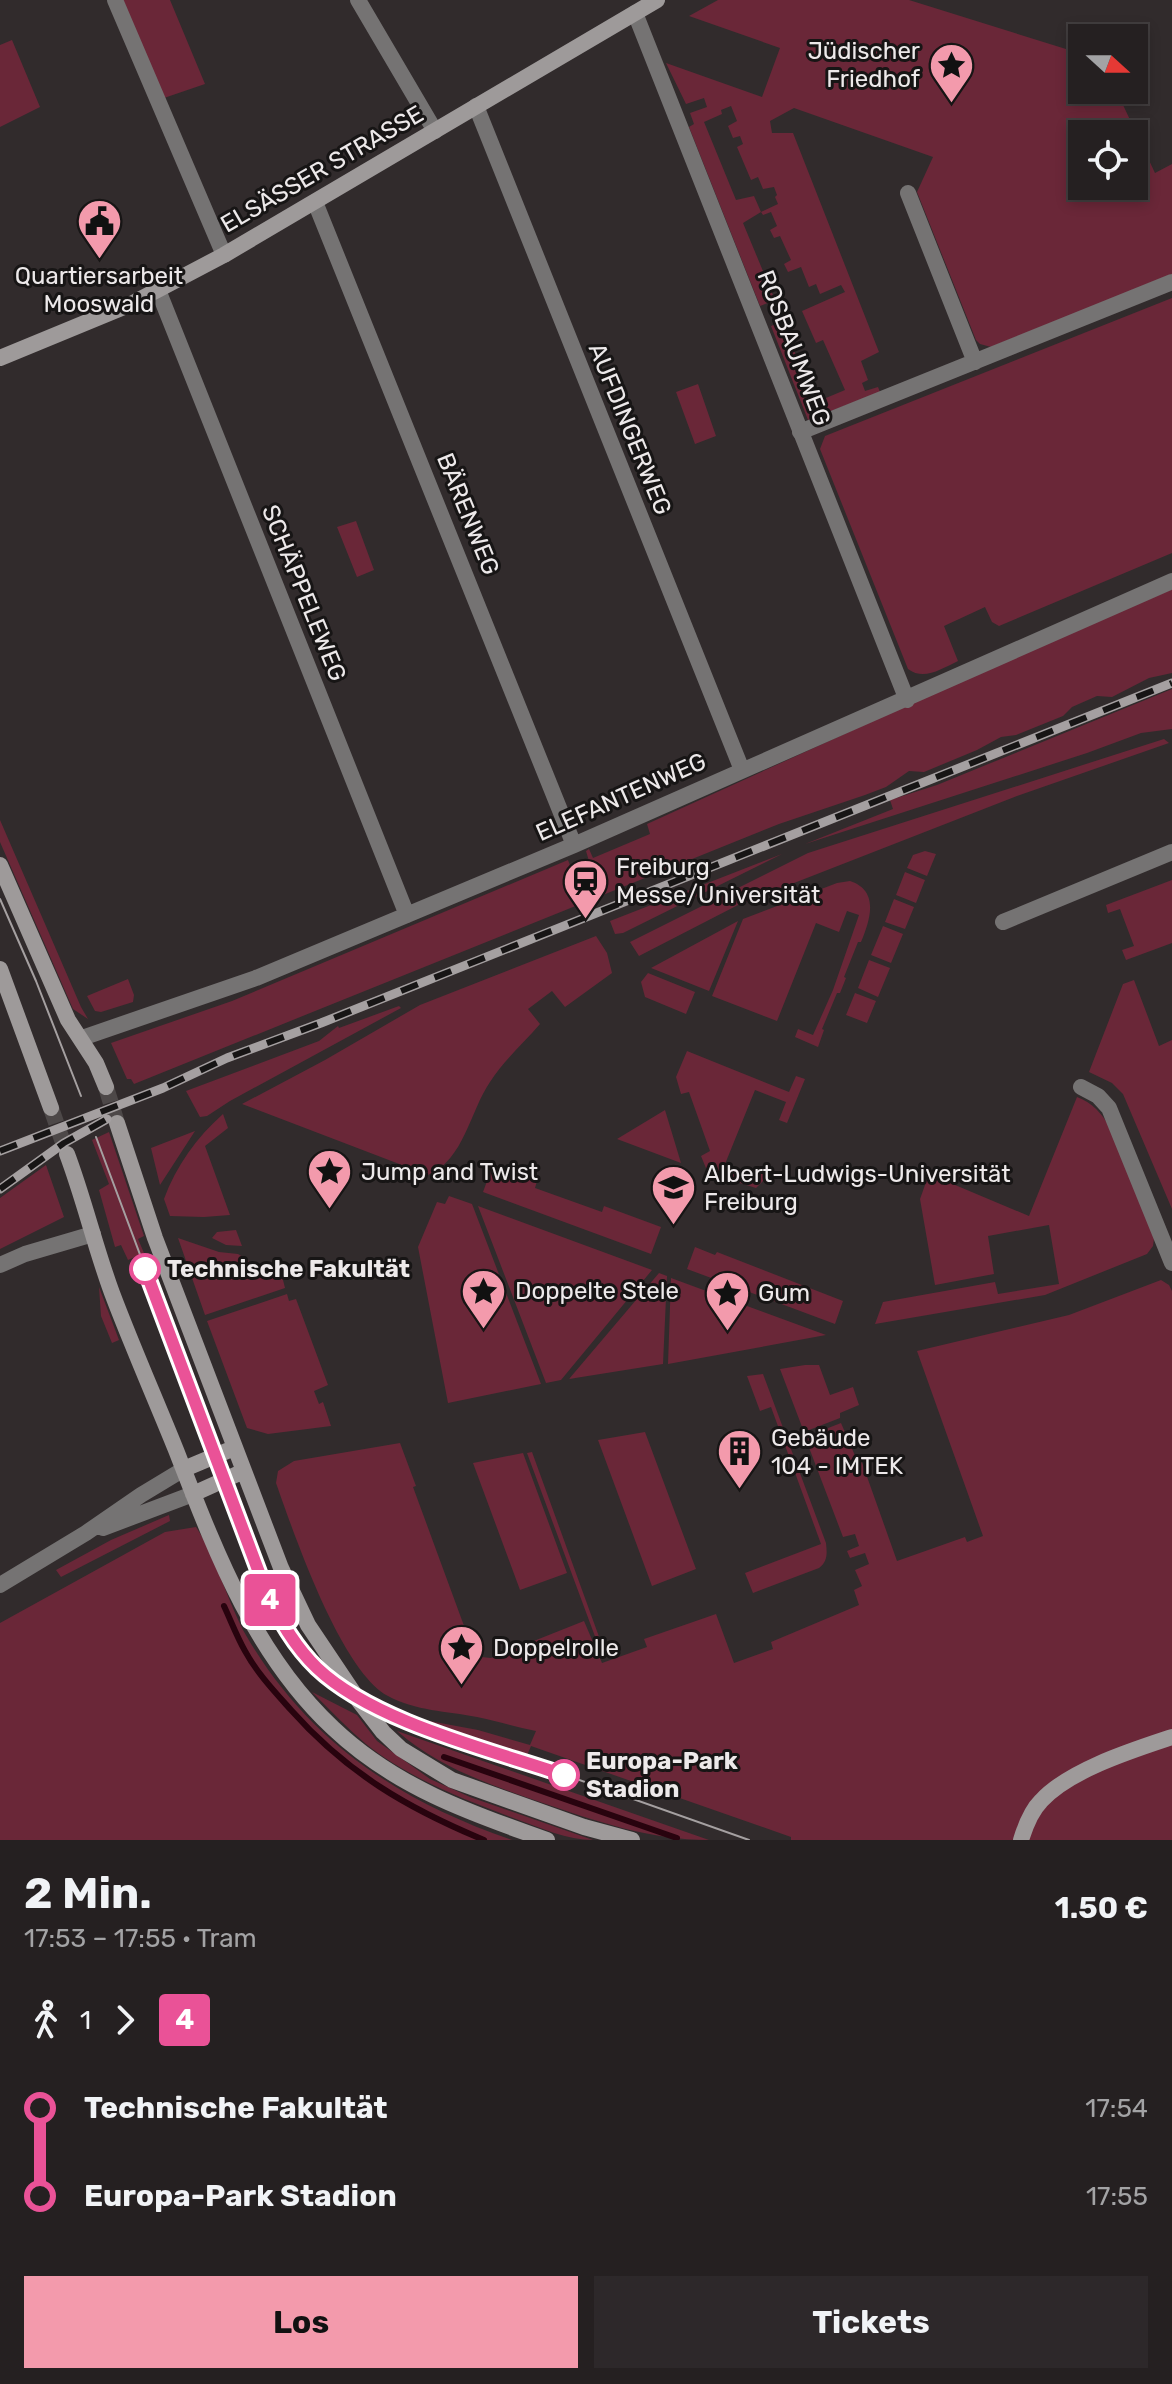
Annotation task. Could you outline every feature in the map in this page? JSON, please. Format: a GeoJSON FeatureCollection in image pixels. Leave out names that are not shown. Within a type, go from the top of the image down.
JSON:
{"type":"FeatureCollection","features":[{"type":"Feature","properties":{"kind":"main road","name":"ELSÄSSER STRASSE"},"geometry":{"type":"LineString","coordinates":[[0,358],[131,304],[224,255],[657,0]]}},
{"type":"Feature","properties":{"kind":"main road"},"geometry":{"type":"LineString","coordinates":[[0,865],[68,1020],[82,1038],[106,1087]]}},
{"type":"Feature","properties":{"kind":"main road"},"geometry":{"type":"LineString","coordinates":[[0,969],[51,1108]]}},
{"type":"Feature","properties":{"kind":"main road"},"geometry":{"type":"LineString","coordinates":[[117,1123],[155,1238],[281,1568],[308,1625],[370,1715],[401,1749],[452,1780],[584,1827],[632,1840]]}},
{"type":"Feature","properties":{"kind":"main road"},"geometry":{"type":"LineString","coordinates":[[67,1154],[111,1291],[193,1494],[255,1631],[275,1663],[334,1729],[400,1779],[465,1812],[547,1840]]}},
{"type":"Feature","properties":{"kind":"main road"},"geometry":{"type":"LineString","coordinates":[[184,1469],[234,1448]]}},
{"type":"Feature","properties":{"kind":"main road"},"geometry":{"type":"LineString","coordinates":[[193,1494],[244,1471]]}},
{"type":"Feature","properties":{"kind":"main road"},"geometry":{"type":"LineString","coordinates":[[1021,1840],[1039,1803],[1054,1789],[1114,1759],[1172,1737]]}},
{"type":"Feature","properties":{"kind":"street"},"geometry":{"type":"LineString","coordinates":[[115,0],[224,255]]}},
{"type":"Feature","properties":{"kind":"street"},"geometry":{"type":"LineString","coordinates":[[358,0],[435,131]]}},
{"type":"Feature","properties":{"kind":"street","name":"ROSBAUMWEG"},"geometry":{"type":"LineString","coordinates":[[635,13],[907,700]]}},
{"type":"Feature","properties":{"kind":"street","name":"AUFDINGERWEG"},"geometry":{"type":"LineString","coordinates":[[476,106],[612,452],[742,770]]}},
{"type":"Feature","properties":{"kind":"street"},"geometry":{"type":"LineString","coordinates":[[908,193],[975,362]]}},
{"type":"Feature","properties":{"kind":"street","name":"BÄRENWEG"},"geometry":{"type":"LineString","coordinates":[[315,202],[574,845]]}},
{"type":"Feature","properties":{"kind":"street"},"geometry":{"type":"LineString","coordinates":[[800,432],[1172,282]]}},
{"type":"Feature","properties":{"kind":"street","name":"SCHÄPPELEWEG"},"geometry":{"type":"LineString","coordinates":[[158,290],[407,915]]}},
{"type":"Feature","properties":{"kind":"street","name":"ELEFANTENWEG"},"geometry":{"type":"LineString","coordinates":[[82,1038],[256,978],[574,845],[1172,581]]}},
{"type":"Feature","properties":{"kind":"street"},"geometry":{"type":"LineString","coordinates":[[1003,922],[1172,852]]}},
{"type":"Feature","properties":{"kind":"street"},"geometry":{"type":"LineString","coordinates":[[1081,1087],[1098,1096],[1109,1108],[1171,1260]]}},
{"type":"Feature","properties":{"kind":"street"},"geometry":{"type":"LineString","coordinates":[[0,1265],[25,1254],[93,1234]]}},
{"type":"Feature","properties":{"kind":"street"},"geometry":{"type":"LineString","coordinates":[[0,1585],[184,1469]]}},
{"type":"Feature","properties":{"kind":"street"},"geometry":{"type":"LineString","coordinates":[[86,1533],[193,1494]]}},
{"type":"Feature","properties":{"kind":"shaded area"},"geometry":{"type":"Polygon","coordinates":[[[123,0],[170,0],[205,84],[164,98],[123,0]]]}},
{"type":"Feature","properties":{"kind":"shaded area"},"geometry":{"type":"Polygon","coordinates":[[[718,0],[909,0],[1068,50],[1068,104],[1123,104],[1130,120],[1068,120],[1068,200],[1148,200],[1148,158],[1155,173],[1172,164],[1172,274],[991,347],[980,344],[917,192],[933,157],[794,108],[770,121],[772,133],[793,133],[879,352],[861,361],[868,380],[862,383],[865,391],[878,387],[880,392],[808,420],[771,326],[783,321],[814,403],[845,390],[823,340],[816,343],[802,311],[845,292],[841,285],[820,294],[816,284],[809,287],[801,267],[788,272],[784,264],[791,260],[780,236],[774,238],[770,230],[777,226],[771,212],[763,215],[761,212],[743,223],[775,300],[760,306],[689,127],[694,124],[690,113],[707,107],[704,98],[686,104],[666,63],[762,97],[780,48],[689,16],[718,0]],[[731,106],[704,122],[736,200],[754,196],[761,212],[778,204],[774,187],[763,189],[758,177],[751,180],[737,147],[743,144],[740,136],[733,138],[728,126],[737,121],[731,106]]]}},
{"type":"Feature","properties":{"kind":"shaded area"},"geometry":{"type":"Polygon","coordinates":[[[12,40],[40,107],[0,127],[0,45],[12,40]]]}},
{"type":"Feature","properties":{"kind":"shaded area"},"geometry":{"type":"Polygon","coordinates":[[[1172,298],[1172,553],[999,626],[992,622],[985,607],[944,626],[958,661],[926,674],[908,669],[820,449],[825,436],[1172,298]]]}},
{"type":"Feature","properties":{"kind":"shaded area"},"geometry":{"type":"Polygon","coordinates":[[[698,384],[716,436],[695,444],[676,392],[698,384]]]}},
{"type":"Feature","properties":{"kind":"shaded area"},"geometry":{"type":"Polygon","coordinates":[[[356,521],[374,570],[357,577],[337,527],[356,521]]]}},
{"type":"Feature","properties":{"kind":"shaded area"},"geometry":{"type":"Polygon","coordinates":[[[1172,589],[1172,673],[1149,678],[1112,697],[1097,696],[1072,707],[1063,716],[1016,735],[1001,737],[924,772],[909,771],[886,787],[779,824],[134,1084],[127,1079],[111,1043],[232,1001],[568,860],[581,894],[597,888],[586,851],[589,849],[593,858],[650,834],[647,824],[1172,589]]]}},
{"type":"Feature","properties":{"kind":"shaded area"},"geometry":{"type":"Polygon","coordinates":[[[1172,689],[1172,729],[1141,733],[805,844],[893,809],[890,800],[937,785],[1172,689]]]}},
{"type":"Feature","properties":{"kind":"shaded area"},"geometry":{"type":"Polygon","coordinates":[[[1164,739],[1169,743],[1017,796],[738,905],[639,956],[630,942],[808,853],[1164,739]]]}},
{"type":"Feature","properties":{"kind":"shaded area"},"geometry":{"type":"Polygon","coordinates":[[[0,820],[88,1019],[73,1009],[0,842],[0,820]]]}},
{"type":"Feature","properties":{"kind":"shaded area"},"geometry":{"type":"Polygon","coordinates":[[[925,851],[936,854],[927,876],[907,868],[913,855],[925,851]]]}},
{"type":"Feature","properties":{"kind":"shaded area"},"geometry":{"type":"Polygon","coordinates":[[[782,854],[623,933],[615,934],[610,921],[782,854]]]}},
{"type":"Feature","properties":{"kind":"shaded area"},"geometry":{"type":"Polygon","coordinates":[[[905,872],[925,880],[916,903],[896,895],[905,872]]]}},
{"type":"Feature","properties":{"kind":"shaded area"},"geometry":{"type":"Polygon","coordinates":[[[1172,880],[1172,943],[1126,960],[1122,950],[1134,946],[1120,909],[1108,913],[1106,905],[1172,880]]]}},
{"type":"Feature","properties":{"kind":"shaded area"},"geometry":{"type":"Polygon","coordinates":[[[850,881],[866,892],[869,916],[840,993],[837,993],[822,1029],[818,1047],[795,1037],[798,1029],[813,1035],[833,990],[859,915],[847,911],[839,932],[816,923],[777,1021],[712,996],[743,919],[837,883],[850,881]]]}},
{"type":"Feature","properties":{"kind":"shaded area"},"geometry":{"type":"Polygon","coordinates":[[[894,899],[914,907],[905,929],[885,922],[894,899]]]}},
{"type":"Feature","properties":{"kind":"shaded area"},"geometry":{"type":"Polygon","coordinates":[[[738,921],[709,991],[651,968],[738,921]]]}},
{"type":"Feature","properties":{"kind":"shaded area"},"geometry":{"type":"Polygon","coordinates":[[[883,926],[903,934],[891,963],[871,955],[883,926]]]}},
{"type":"Feature","properties":{"kind":"shaded area"},"geometry":{"type":"Polygon","coordinates":[[[596,936],[607,953],[612,973],[565,1007],[552,991],[528,1009],[540,1024],[490,1082],[450,1158],[428,1175],[242,1104],[420,1005],[596,936]]]}},
{"type":"Feature","properties":{"kind":"shaded area"},"geometry":{"type":"Polygon","coordinates":[[[869,960],[890,968],[878,997],[858,988],[869,960]]]}},
{"type":"Feature","properties":{"kind":"shaded area"},"geometry":{"type":"Polygon","coordinates":[[[648,973],[695,992],[686,1014],[645,997],[641,982],[648,973]]]}},
{"type":"Feature","properties":{"kind":"shaded area"},"geometry":{"type":"Polygon","coordinates":[[[128,979],[134,995],[133,1002],[95,1011],[87,996],[128,979]]]}},
{"type":"Feature","properties":{"kind":"shaded area"},"geometry":{"type":"Polygon","coordinates":[[[1134,980],[1159,1046],[1172,1040],[1172,1209],[1123,1094],[1112,1083],[1089,1072],[1123,984],[1134,980]]]}},
{"type":"Feature","properties":{"kind":"shaded area"},"geometry":{"type":"Polygon","coordinates":[[[855,993],[876,1001],[867,1023],[846,1015],[855,993]]]}},
{"type":"Feature","properties":{"kind":"shaded area"},"geometry":{"type":"Polygon","coordinates":[[[399,1006],[401,1008],[207,1116],[200,1117],[186,1091],[319,1041],[338,1026],[399,1006]]]}},
{"type":"Feature","properties":{"kind":"shaded area"},"geometry":{"type":"Polygon","coordinates":[[[687,1051],[789,1092],[796,1076],[805,1079],[787,1123],[779,1120],[786,1102],[755,1090],[723,1169],[754,1181],[760,1167],[768,1170],[756,1188],[708,1173],[701,1156],[710,1151],[689,1092],[681,1094],[676,1077],[687,1051]]]}},
{"type":"Feature","properties":{"kind":"shaded area"},"geometry":{"type":"Polygon","coordinates":[[[1077,1097],[1096,1109],[1110,1127],[1154,1238],[1147,1254],[1045,1295],[875,1324],[883,1302],[995,1282],[998,1294],[1059,1284],[1049,1225],[988,1236],[994,1274],[935,1285],[920,1199],[929,1174],[1029,1216],[1077,1097]]]}},
{"type":"Feature","properties":{"kind":"shaded area"},"geometry":{"type":"Polygon","coordinates":[[[665,1110],[681,1163],[617,1139],[665,1110]]]}},
{"type":"Feature","properties":{"kind":"shaded area"},"geometry":{"type":"Polygon","coordinates":[[[223,1114],[228,1128],[205,1146],[230,1215],[170,1216],[164,1199],[175,1175],[196,1142],[223,1114]]]}},
{"type":"Feature","properties":{"kind":"shaded area"},"geometry":{"type":"Polygon","coordinates":[[[195,1131],[160,1185],[151,1148],[195,1131]]]}},
{"type":"Feature","properties":{"kind":"shaded area"},"geometry":{"type":"Polygon","coordinates":[[[109,1132],[144,1236],[138,1239],[144,1253],[128,1260],[121,1245],[115,1247],[99,1190],[109,1184],[92,1140],[109,1132]]]}},
{"type":"Feature","properties":{"kind":"shaded area"},"geometry":{"type":"Polygon","coordinates":[[[46,1165],[64,1217],[0,1249],[0,1198],[46,1165]]]}},
{"type":"Feature","properties":{"kind":"shaded area"},"geometry":{"type":"Polygon","coordinates":[[[493,1165],[537,1181],[535,1188],[602,1212],[604,1206],[661,1227],[651,1254],[483,1192],[493,1165]]]}},
{"type":"Feature","properties":{"kind":"shaded area"},"geometry":{"type":"Polygon","coordinates":[[[449,1196],[472,1204],[541,1384],[448,1403],[418,1247],[437,1202],[445,1204],[449,1196]]]}},
{"type":"Feature","properties":{"kind":"shaded area"},"geometry":{"type":"Polygon","coordinates":[[[478,1206],[652,1270],[561,1380],[546,1383],[478,1206]]]}},
{"type":"Feature","properties":{"kind":"shaded area"},"geometry":{"type":"Polygon","coordinates":[[[236,1230],[242,1246],[226,1245],[212,1238],[217,1232],[236,1230]]]}},
{"type":"Feature","properties":{"kind":"shaded area"},"geometry":{"type":"Polygon","coordinates":[[[178,1238],[219,1252],[238,1254],[248,1260],[254,1276],[281,1272],[285,1288],[205,1315],[178,1238]]]}},
{"type":"Feature","properties":{"kind":"shaded area"},"geometry":{"type":"Polygon","coordinates":[[[695,1247],[715,1255],[717,1252],[843,1301],[835,1324],[687,1269],[695,1247]]]}},
{"type":"Feature","properties":{"kind":"shaded area"},"geometry":{"type":"Polygon","coordinates":[[[659,1273],[667,1276],[663,1364],[569,1379],[659,1273]]]}},
{"type":"Feature","properties":{"kind":"shaded area"},"geometry":{"type":"Polygon","coordinates":[[[671,1278],[826,1335],[668,1364],[671,1278]]]}},
{"type":"Feature","properties":{"kind":"shaded area"},"geometry":{"type":"Polygon","coordinates":[[[1161,1280],[1172,1291],[1172,1840],[791,1840],[791,1837],[531,1746],[526,1758],[424,1720],[478,1730],[530,1745],[536,1731],[409,1705],[388,1696],[370,1682],[353,1659],[321,1599],[276,1483],[278,1471],[294,1461],[400,1443],[474,1653],[481,1657],[491,1658],[584,1621],[602,1663],[647,1647],[644,1639],[716,1614],[734,1663],[773,1649],[771,1642],[859,1605],[854,1590],[862,1586],[855,1570],[869,1564],[865,1553],[850,1558],[847,1551],[859,1546],[855,1534],[843,1537],[805,1437],[841,1423],[856,1458],[860,1457],[897,1561],[965,1537],[967,1542],[983,1536],[917,1351],[1069,1315],[1161,1280]]]}},
{"type":"Feature","properties":{"kind":"shaded area"},"geometry":{"type":"Polygon","coordinates":[[[99,1287],[119,1340],[112,1343],[101,1316],[99,1287]]]}},
{"type":"Feature","properties":{"kind":"shaded area"},"geometry":{"type":"Polygon","coordinates":[[[287,1294],[289,1301],[296,1299],[328,1385],[314,1391],[319,1404],[323,1402],[331,1426],[268,1434],[247,1428],[207,1321],[287,1294]]]}},
{"type":"Feature","properties":{"kind":"shaded area"},"geometry":{"type":"Polygon","coordinates":[[[819,1365],[830,1395],[853,1387],[859,1405],[840,1413],[840,1418],[804,1432],[780,1369],[819,1365]]]}},
{"type":"Feature","properties":{"kind":"shaded area"},"geometry":{"type":"Polygon","coordinates":[[[763,1374],[826,1543],[827,1553],[819,1568],[753,1593],[745,1573],[821,1544],[771,1407],[760,1411],[747,1376],[763,1374]]]}},
{"type":"Feature","properties":{"kind":"shaded area"},"geometry":{"type":"Polygon","coordinates":[[[645,1432],[696,1569],[652,1586],[598,1440],[645,1432]]]}},
{"type":"Feature","properties":{"kind":"shaded area"},"geometry":{"type":"Polygon","coordinates":[[[532,1452],[606,1656],[603,1658],[527,1453],[532,1452]]]}},
{"type":"Feature","properties":{"kind":"shaded area"},"geometry":{"type":"Polygon","coordinates":[[[523,1453],[567,1573],[520,1590],[473,1463],[523,1453]]]}},
{"type":"Feature","properties":{"kind":"shaded area"},"geometry":{"type":"Polygon","coordinates":[[[169,1515],[170,1521],[61,1577],[56,1570],[111,1540],[169,1515]]]}},
{"type":"Feature","properties":{"kind":"shaded area"},"geometry":{"type":"Polygon","coordinates":[[[196,1527],[247,1637],[299,1708],[328,1737],[360,1763],[432,1807],[512,1840],[0,1840],[0,1623],[165,1532],[196,1527]]]}},
{"type":"Feature","properties":{"kind":"shaded area"},"geometry":{"type":"Polygon","coordinates":[[[312,1692],[357,1715],[377,1741],[430,1779],[470,1797],[593,1840],[544,1830],[419,1778],[366,1744],[312,1692]]]}},
{"type":"Feature","properties":{"kind":"shaded area"},"geometry":{"type":"Polygon","coordinates":[[[397,1731],[709,1840],[644,1833],[540,1802],[447,1765],[397,1731]]]}},
{"type":"Feature","properties":{"kind":"waterway"},"geometry":{"type":"LineString","coordinates":[[224,1606],[242,1646],[260,1674],[334,1752],[380,1787],[429,1815],[484,1840]]}},
{"type":"Feature","properties":{"kind":"waterway"},"geometry":{"type":"LineString","coordinates":[[444,1757],[677,1838]]}},
{"type":"Feature","properties":{"kind":"tunnel"},"geometry":{"type":"LineString","coordinates":[[106,1087],[117,1123]]}},
{"type":"Feature","properties":{"kind":"tunnel"},"geometry":{"type":"LineString","coordinates":[[51,1108],[67,1154]]}},
{"type":"Feature","properties":{"kind":"tram line"},"geometry":{"type":"LineString","coordinates":[[0,899],[81,1096]]}},
{"type":"Feature","properties":{"kind":"tram line"},"geometry":{"type":"LineString","coordinates":[[96,1137],[266,1591],[285,1627],[309,1659],[338,1686],[373,1707],[749,1840]]}},
{"type":"Feature","properties":{"kind":"tram line","name":"4"},"geometry":{"type":"LineString","coordinates":[[145,1269],[266,1591],[293,1641],[326,1677],[359,1701],[564,1775]]}},
{"type":"Feature","properties":{"kind":"railway"},"geometry":{"type":"LineString","coordinates":[[0,1151],[1172,683]]}},
{"type":"Feature","properties":{"kind":"railway"},"geometry":{"type":"LineString","coordinates":[[0,1189],[64,1143],[107,1119]]}},
{"type":"Feature","properties":{"kind":"place","name":"Jüdischer Friedhof"},"geometry":{"type":"Point","coordinates":[951,104]}},
{"type":"Feature","properties":{"kind":"place","name":"Quartiersarbeit Mooswald"},"geometry":{"type":"Point","coordinates":[99,261]}},
{"type":"Feature","properties":{"kind":"place","name":"Freiburg Messe/Universität"},"geometry":{"type":"Point","coordinates":[585,920]}},
{"type":"Feature","properties":{"kind":"place","name":"Jump and Twist"},"geometry":{"type":"Point","coordinates":[330,1211]}},
{"type":"Feature","properties":{"kind":"place","name":"Albert-Ludwigs-Universität Freiburg"},"geometry":{"type":"Point","coordinates":[673,1227]}},
{"type":"Feature","properties":{"kind":"place","name":"Technische Fakultät"},"geometry":{"type":"Point","coordinates":[145,1269]}},
{"type":"Feature","properties":{"kind":"place","name":"Doppelte Stele"},"geometry":{"type":"Point","coordinates":[484,1330]}},
{"type":"Feature","properties":{"kind":"place","name":"Gum"},"geometry":{"type":"Point","coordinates":[727,1332]}},
{"type":"Feature","properties":{"kind":"place","name":"Gebäude 104 - IMTEK"},"geometry":{"type":"Point","coordinates":[740,1491]}},
{"type":"Feature","properties":{"kind":"place","name":"Doppelrolle"},"geometry":{"type":"Point","coordinates":[462,1687]}},
{"type":"Feature","properties":{"kind":"place","name":"Europa-Park Stadion"},"geometry":{"type":"Point","coordinates":[564,1775]}}]}
